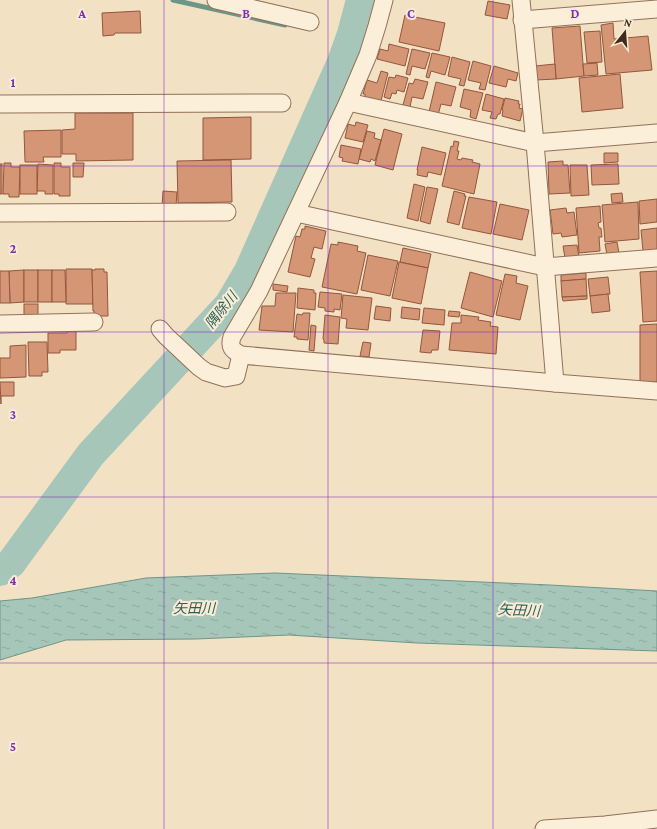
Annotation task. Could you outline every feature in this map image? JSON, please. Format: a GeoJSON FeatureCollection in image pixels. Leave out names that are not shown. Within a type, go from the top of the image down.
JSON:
{"type":"FeatureCollection","features":[{"type":"Feature","properties":{"kind":"street"},"geometry":{"type":"LineString","coordinates":[[216,0],[310,22]]}},
{"type":"Feature","properties":{"kind":"street"},"geometry":{"type":"LineString","coordinates":[[384,0],[368,55],[348,102],[259,290],[232,337],[230,342],[231,348],[241,355],[657,391]]}},
{"type":"Feature","properties":{"kind":"street"},"geometry":{"type":"LineString","coordinates":[[520,0],[535,143],[555,383]]}},
{"type":"Feature","properties":{"kind":"street"},"geometry":{"type":"LineString","coordinates":[[522,20],[657,9]]}},
{"type":"Feature","properties":{"kind":"street"},"geometry":{"type":"LineString","coordinates":[[348,102],[535,143],[657,133]]}},
{"type":"Feature","properties":{"kind":"street"},"geometry":{"type":"LineString","coordinates":[[0,104],[282,103]]}},
{"type":"Feature","properties":{"kind":"street"},"geometry":{"type":"LineString","coordinates":[[0,213],[228,212]]}},
{"type":"Feature","properties":{"kind":"street"},"geometry":{"type":"LineString","coordinates":[[296,213],[545,267],[657,258]]}},
{"type":"Feature","properties":{"kind":"street"},"geometry":{"type":"LineString","coordinates":[[0,324],[94,322]]}},
{"type":"Feature","properties":{"kind":"street"},"geometry":{"type":"LineString","coordinates":[[163,333],[199,367],[206,372],[225,378],[236,376],[241,355]]}},
{"type":"Feature","properties":{"kind":"street"},"geometry":{"type":"LineString","coordinates":[[544,829],[604,825],[657,819]]}},
{"type":"Feature","properties":{"kind":"water","name":"矢田川"},"geometry":{"type":"Polygon","coordinates":[[[275,573],[657,591],[657,651],[417,643],[289,635],[196,639],[66,640],[0,660],[0,601],[32,598],[146,578],[275,573]]]}},
{"type":"Feature","properties":{"kind":"building"},"geometry":{"type":"Polygon","coordinates":[[[488,1],[510,5],[507,19],[485,15],[488,1]]]}},
{"type":"Feature","properties":{"kind":"building"},"geometry":{"type":"Polygon","coordinates":[[[140,11],[141,33],[115,33],[114,35],[103,36],[102,13],[140,11]]]}},
{"type":"Feature","properties":{"kind":"building"},"geometry":{"type":"Polygon","coordinates":[[[405,15],[445,23],[439,51],[399,42],[405,15]]]}},
{"type":"Feature","properties":{"kind":"building"},"geometry":{"type":"Polygon","coordinates":[[[613,23],[614,39],[648,36],[652,70],[606,74],[601,25],[613,23]]]}},
{"type":"Feature","properties":{"kind":"building"},"geometry":{"type":"Polygon","coordinates":[[[580,26],[584,76],[556,79],[552,28],[580,26]]]}},
{"type":"Feature","properties":{"kind":"building"},"geometry":{"type":"Polygon","coordinates":[[[600,31],[602,62],[587,63],[584,32],[600,31]]]}},
{"type":"Feature","properties":{"kind":"building"},"geometry":{"type":"Polygon","coordinates":[[[389,44],[409,49],[405,66],[377,59],[380,49],[388,51],[389,44]]]}},
{"type":"Feature","properties":{"kind":"building"},"geometry":{"type":"Polygon","coordinates":[[[412,49],[430,53],[425,69],[412,66],[410,75],[406,74],[412,49]]]}},
{"type":"Feature","properties":{"kind":"building"},"geometry":{"type":"Polygon","coordinates":[[[432,53],[450,57],[445,75],[431,71],[429,78],[426,77],[432,53]]]}},
{"type":"Feature","properties":{"kind":"building"},"geometry":{"type":"Polygon","coordinates":[[[452,57],[470,62],[464,86],[459,85],[461,79],[448,76],[452,57]]]}},
{"type":"Feature","properties":{"kind":"building"},"geometry":{"type":"Polygon","coordinates":[[[473,61],[491,66],[485,90],[479,89],[481,83],[468,80],[473,61]]]}},
{"type":"Feature","properties":{"kind":"building"},"geometry":{"type":"Polygon","coordinates":[[[597,63],[598,75],[584,76],[583,64],[597,63]]]}},
{"type":"Feature","properties":{"kind":"building"},"geometry":{"type":"Polygon","coordinates":[[[555,64],[556,79],[536,80],[535,66],[555,64]]]}},
{"type":"Feature","properties":{"kind":"building"},"geometry":{"type":"Polygon","coordinates":[[[494,66],[518,73],[516,81],[508,79],[506,87],[489,83],[494,66]]]}},
{"type":"Feature","properties":{"kind":"building"},"geometry":{"type":"Polygon","coordinates":[[[381,71],[388,73],[381,101],[365,97],[365,94],[363,94],[367,80],[377,83],[381,71]]]}},
{"type":"Feature","properties":{"kind":"building"},"geometry":{"type":"Polygon","coordinates":[[[620,74],[623,108],[582,112],[579,78],[620,74]]]}},
{"type":"Feature","properties":{"kind":"building"},"geometry":{"type":"Polygon","coordinates":[[[396,75],[408,78],[404,92],[397,90],[396,94],[392,93],[390,99],[384,97],[389,77],[395,78],[396,75]]]}},
{"type":"Feature","properties":{"kind":"building"},"geometry":{"type":"Polygon","coordinates":[[[415,79],[428,82],[423,99],[412,97],[410,107],[403,105],[409,83],[413,84],[415,79]]]}},
{"type":"Feature","properties":{"kind":"building"},"geometry":{"type":"Polygon","coordinates":[[[436,82],[456,87],[451,106],[441,104],[438,115],[429,112],[436,82]]]}},
{"type":"Feature","properties":{"kind":"building"},"geometry":{"type":"Polygon","coordinates":[[[464,89],[483,93],[476,119],[470,117],[471,110],[460,107],[464,89]]]}},
{"type":"Feature","properties":{"kind":"building"},"geometry":{"type":"Polygon","coordinates":[[[486,94],[504,99],[500,114],[498,114],[496,119],[490,118],[492,112],[482,110],[486,94]]]}},
{"type":"Feature","properties":{"kind":"building"},"geometry":{"type":"Polygon","coordinates":[[[505,98],[519,101],[519,108],[523,109],[520,121],[502,116],[505,98]]]}},
{"type":"Feature","properties":{"kind":"building"},"geometry":{"type":"Polygon","coordinates":[[[75,113],[133,113],[133,160],[76,161],[76,154],[62,154],[62,130],[75,129],[75,113]]]}},
{"type":"Feature","properties":{"kind":"building"},"geometry":{"type":"Polygon","coordinates":[[[251,117],[251,159],[203,160],[203,118],[251,117]]]}},
{"type":"Feature","properties":{"kind":"building"},"geometry":{"type":"Polygon","coordinates":[[[356,122],[368,125],[363,142],[345,138],[348,124],[355,126],[356,122]]]}},
{"type":"Feature","properties":{"kind":"building"},"geometry":{"type":"Polygon","coordinates":[[[384,129],[402,134],[393,170],[375,165],[384,129]]]}},
{"type":"Feature","properties":{"kind":"building"},"geometry":{"type":"Polygon","coordinates":[[[61,130],[61,157],[43,157],[44,162],[25,162],[24,131],[61,130]]]}},
{"type":"Feature","properties":{"kind":"building"},"geometry":{"type":"Polygon","coordinates":[[[367,131],[375,133],[374,138],[381,140],[375,161],[371,159],[370,162],[359,159],[367,131]]]}},
{"type":"Feature","properties":{"kind":"building"},"geometry":{"type":"Polygon","coordinates":[[[454,141],[459,142],[457,159],[461,160],[462,158],[473,160],[472,162],[480,164],[474,194],[442,186],[451,146],[453,147],[454,141]]]}},
{"type":"Feature","properties":{"kind":"building"},"geometry":{"type":"Polygon","coordinates":[[[341,145],[361,149],[358,164],[342,161],[343,158],[339,157],[341,145]]]}},
{"type":"Feature","properties":{"kind":"building"},"geometry":{"type":"Polygon","coordinates":[[[422,147],[446,153],[441,175],[428,172],[427,177],[417,175],[422,147]]]}},
{"type":"Feature","properties":{"kind":"building"},"geometry":{"type":"Polygon","coordinates":[[[604,153],[618,153],[618,162],[604,163],[604,153]]]}},
{"type":"Feature","properties":{"kind":"building"},"geometry":{"type":"Polygon","coordinates":[[[231,160],[232,202],[178,203],[177,161],[231,160]]]}},
{"type":"Feature","properties":{"kind":"building"},"geometry":{"type":"Polygon","coordinates":[[[563,161],[563,165],[568,165],[570,193],[549,194],[548,162],[563,161]]]}},
{"type":"Feature","properties":{"kind":"building"},"geometry":{"type":"Polygon","coordinates":[[[4,163],[11,163],[11,167],[20,167],[19,197],[9,197],[9,194],[3,194],[4,163]]]}},
{"type":"Feature","properties":{"kind":"building"},"geometry":{"type":"Polygon","coordinates":[[[54,163],[61,163],[61,167],[70,167],[70,196],[59,196],[59,194],[54,194],[54,163]]]}},
{"type":"Feature","properties":{"kind":"building"},"geometry":{"type":"Polygon","coordinates":[[[73,163],[84,163],[83,177],[73,177],[73,163]]]}},
{"type":"Feature","properties":{"kind":"building"},"geometry":{"type":"Polygon","coordinates":[[[0,164],[2,164],[2,194],[0,194],[0,164]]]}},
{"type":"Feature","properties":{"kind":"building"},"geometry":{"type":"Polygon","coordinates":[[[38,164],[53,165],[53,194],[45,194],[45,191],[37,191],[38,164]]]}},
{"type":"Feature","properties":{"kind":"building"},"geometry":{"type":"Polygon","coordinates":[[[618,164],[619,184],[592,185],[591,165],[618,164]]]}},
{"type":"Feature","properties":{"kind":"building"},"geometry":{"type":"Polygon","coordinates":[[[20,165],[37,165],[37,194],[20,194],[20,165]]]}},
{"type":"Feature","properties":{"kind":"building"},"geometry":{"type":"Polygon","coordinates":[[[570,165],[587,165],[589,195],[571,196],[570,165]]]}},
{"type":"Feature","properties":{"kind":"building"},"geometry":{"type":"Polygon","coordinates":[[[414,184],[425,187],[418,221],[407,218],[414,184]]]}},
{"type":"Feature","properties":{"kind":"building"},"geometry":{"type":"Polygon","coordinates":[[[427,187],[438,189],[430,224],[420,221],[427,187]]]}},
{"type":"Feature","properties":{"kind":"building"},"geometry":{"type":"Polygon","coordinates":[[[163,191],[177,192],[176,206],[162,206],[163,191]]]}},
{"type":"Feature","properties":{"kind":"building"},"geometry":{"type":"Polygon","coordinates":[[[454,191],[465,194],[464,196],[466,196],[459,225],[447,222],[454,191]]]}},
{"type":"Feature","properties":{"kind":"building"},"geometry":{"type":"Polygon","coordinates":[[[622,193],[623,202],[612,203],[611,194],[622,193]]]}},
{"type":"Feature","properties":{"kind":"building"},"geometry":{"type":"Polygon","coordinates":[[[469,197],[497,202],[491,234],[462,228],[469,197]]]}},
{"type":"Feature","properties":{"kind":"building"},"geometry":{"type":"Polygon","coordinates":[[[657,199],[657,222],[640,224],[639,201],[657,199]]]}},
{"type":"Feature","properties":{"kind":"building"},"geometry":{"type":"Polygon","coordinates":[[[638,202],[639,239],[605,242],[602,205],[638,202]]]}},
{"type":"Feature","properties":{"kind":"building"},"geometry":{"type":"Polygon","coordinates":[[[500,204],[529,210],[522,240],[493,234],[500,204]]]}},
{"type":"Feature","properties":{"kind":"building"},"geometry":{"type":"Polygon","coordinates":[[[600,206],[601,222],[598,223],[599,228],[601,228],[602,237],[599,237],[600,251],[579,253],[576,208],[600,206]]]}},
{"type":"Feature","properties":{"kind":"building"},"geometry":{"type":"Polygon","coordinates":[[[566,208],[567,213],[574,212],[577,235],[562,237],[561,233],[553,234],[550,210],[566,208]]]}},
{"type":"Feature","properties":{"kind":"building"},"geometry":{"type":"Polygon","coordinates":[[[305,226],[326,231],[322,249],[314,247],[311,258],[315,259],[310,277],[288,272],[296,236],[300,237],[302,229],[305,229],[305,226]]]}},
{"type":"Feature","properties":{"kind":"building"},"geometry":{"type":"Polygon","coordinates":[[[657,228],[657,250],[643,251],[641,230],[657,228]]]}},
{"type":"Feature","properties":{"kind":"building"},"geometry":{"type":"Polygon","coordinates":[[[338,242],[358,246],[357,251],[366,253],[357,294],[322,287],[331,244],[338,245],[338,242]]]}},
{"type":"Feature","properties":{"kind":"building"},"geometry":{"type":"Polygon","coordinates":[[[617,242],[619,253],[607,255],[605,244],[617,242]]]}},
{"type":"Feature","properties":{"kind":"building"},"geometry":{"type":"Polygon","coordinates":[[[577,245],[579,257],[565,258],[563,246],[577,245]]]}},
{"type":"Feature","properties":{"kind":"building"},"geometry":{"type":"Polygon","coordinates":[[[403,248],[431,254],[428,268],[400,262],[403,248]]]}},
{"type":"Feature","properties":{"kind":"building"},"geometry":{"type":"Polygon","coordinates":[[[368,255],[398,261],[390,296],[361,290],[368,255]]]}},
{"type":"Feature","properties":{"kind":"building"},"geometry":{"type":"Polygon","coordinates":[[[399,262],[428,268],[421,304],[392,298],[399,262]]]}},
{"type":"Feature","properties":{"kind":"building"},"geometry":{"type":"Polygon","coordinates":[[[66,269],[92,269],[93,304],[66,304],[66,269]]]}},
{"type":"Feature","properties":{"kind":"building"},"geometry":{"type":"Polygon","coordinates":[[[104,269],[104,272],[107,272],[108,316],[94,316],[92,270],[104,269]]]}},
{"type":"Feature","properties":{"kind":"building"},"geometry":{"type":"Polygon","coordinates":[[[24,270],[24,302],[10,303],[9,271],[24,270]]]}},
{"type":"Feature","properties":{"kind":"building"},"geometry":{"type":"Polygon","coordinates":[[[24,270],[38,270],[38,302],[24,302],[24,270]]]}},
{"type":"Feature","properties":{"kind":"building"},"geometry":{"type":"Polygon","coordinates":[[[38,270],[52,270],[52,302],[38,302],[38,270]]]}},
{"type":"Feature","properties":{"kind":"building"},"geometry":{"type":"Polygon","coordinates":[[[52,270],[65,270],[66,302],[52,302],[52,270]]]}},
{"type":"Feature","properties":{"kind":"building"},"geometry":{"type":"Polygon","coordinates":[[[0,271],[9,271],[10,303],[0,303],[0,271]]]}},
{"type":"Feature","properties":{"kind":"building"},"geometry":{"type":"Polygon","coordinates":[[[657,271],[657,321],[643,322],[640,272],[657,271]]]}},
{"type":"Feature","properties":{"kind":"building"},"geometry":{"type":"Polygon","coordinates":[[[470,272],[502,281],[493,317],[461,308],[470,272]]]}},
{"type":"Feature","properties":{"kind":"building"},"geometry":{"type":"Polygon","coordinates":[[[586,273],[586,279],[561,281],[561,275],[586,273]]]}},
{"type":"Feature","properties":{"kind":"building"},"geometry":{"type":"Polygon","coordinates":[[[505,274],[517,276],[516,283],[528,286],[520,320],[496,315],[505,274]]]}},
{"type":"Feature","properties":{"kind":"building"},"geometry":{"type":"Polygon","coordinates":[[[608,277],[610,294],[590,296],[588,279],[608,277]]]}},
{"type":"Feature","properties":{"kind":"building"},"geometry":{"type":"Polygon","coordinates":[[[586,279],[587,296],[562,297],[561,281],[586,279]]]}},
{"type":"Feature","properties":{"kind":"building"},"geometry":{"type":"Polygon","coordinates":[[[273,284],[288,286],[287,292],[273,290],[273,284]]]}},
{"type":"Feature","properties":{"kind":"building"},"geometry":{"type":"Polygon","coordinates":[[[298,288],[314,290],[314,293],[316,293],[315,310],[297,308],[298,288]]]}},
{"type":"Feature","properties":{"kind":"building"},"geometry":{"type":"Polygon","coordinates":[[[320,292],[342,294],[340,310],[334,309],[334,312],[325,311],[325,308],[318,307],[320,292]]]}},
{"type":"Feature","properties":{"kind":"building"},"geometry":{"type":"Polygon","coordinates":[[[276,293],[296,293],[293,332],[259,330],[262,306],[275,306],[276,293]]]}},
{"type":"Feature","properties":{"kind":"building"},"geometry":{"type":"Polygon","coordinates":[[[608,294],[610,311],[592,313],[590,296],[608,294]]]}},
{"type":"Feature","properties":{"kind":"building"},"geometry":{"type":"Polygon","coordinates":[[[343,295],[372,298],[368,330],[346,328],[347,319],[341,318],[343,295]]]}},
{"type":"Feature","properties":{"kind":"building"},"geometry":{"type":"Polygon","coordinates":[[[587,296],[587,299],[563,301],[562,297],[587,296]]]}},
{"type":"Feature","properties":{"kind":"building"},"geometry":{"type":"Polygon","coordinates":[[[24,304],[38,304],[38,316],[24,316],[24,304]]]}},
{"type":"Feature","properties":{"kind":"building"},"geometry":{"type":"Polygon","coordinates":[[[376,306],[391,308],[390,321],[374,319],[376,306]]]}},
{"type":"Feature","properties":{"kind":"building"},"geometry":{"type":"Polygon","coordinates":[[[402,307],[420,309],[419,320],[401,318],[402,307]]]}},
{"type":"Feature","properties":{"kind":"building"},"geometry":{"type":"Polygon","coordinates":[[[424,308],[445,310],[444,325],[422,323],[424,308]]]}},
{"type":"Feature","properties":{"kind":"building"},"geometry":{"type":"Polygon","coordinates":[[[449,311],[460,312],[459,317],[448,316],[449,311]]]}},
{"type":"Feature","properties":{"kind":"building"},"geometry":{"type":"Polygon","coordinates":[[[303,313],[310,313],[308,340],[297,339],[297,337],[294,337],[297,314],[302,315],[303,313]]]}},
{"type":"Feature","properties":{"kind":"building"},"geometry":{"type":"Polygon","coordinates":[[[325,315],[340,317],[338,344],[324,343],[325,315]]]}},
{"type":"Feature","properties":{"kind":"building"},"geometry":{"type":"Polygon","coordinates":[[[461,315],[479,317],[478,320],[491,322],[490,326],[498,327],[496,354],[449,350],[452,323],[461,323],[461,315]]]}},
{"type":"Feature","properties":{"kind":"building"},"geometry":{"type":"Polygon","coordinates":[[[657,324],[657,382],[640,382],[640,325],[657,324]]]}},
{"type":"Feature","properties":{"kind":"building"},"geometry":{"type":"Polygon","coordinates":[[[311,325],[316,326],[314,351],[309,350],[311,325]]]}},
{"type":"Feature","properties":{"kind":"building"},"geometry":{"type":"Polygon","coordinates":[[[67,330],[76,330],[76,350],[60,350],[60,353],[48,353],[48,333],[67,333],[67,330]]]}},
{"type":"Feature","properties":{"kind":"building"},"geometry":{"type":"Polygon","coordinates":[[[423,330],[440,331],[438,350],[432,350],[431,353],[420,352],[423,330]]]}},
{"type":"Feature","properties":{"kind":"building"},"geometry":{"type":"Polygon","coordinates":[[[28,342],[47,342],[48,372],[42,372],[42,376],[29,376],[28,342]]]}},
{"type":"Feature","properties":{"kind":"building"},"geometry":{"type":"Polygon","coordinates":[[[363,342],[371,343],[369,357],[360,356],[363,342]]]}},
{"type":"Feature","properties":{"kind":"building"},"geometry":{"type":"Polygon","coordinates":[[[26,345],[26,377],[0,378],[0,358],[10,358],[10,346],[26,345]]]}},
{"type":"Feature","properties":{"kind":"building"},"geometry":{"type":"Polygon","coordinates":[[[0,382],[14,382],[14,396],[1,396],[1,404],[0,382]]]}},
{"type":"Feature","properties":{"kind":"waterway"},"geometry":{"type":"LineString","coordinates":[[173,0],[285,25]]}},
{"type":"Feature","properties":{"kind":"waterway","name":"隅除川"},"geometry":{"type":"LineString","coordinates":[[0,571],[11,563],[91,454],[229,305],[249,271],[342,62],[352,34],[361,0]]}}]}
